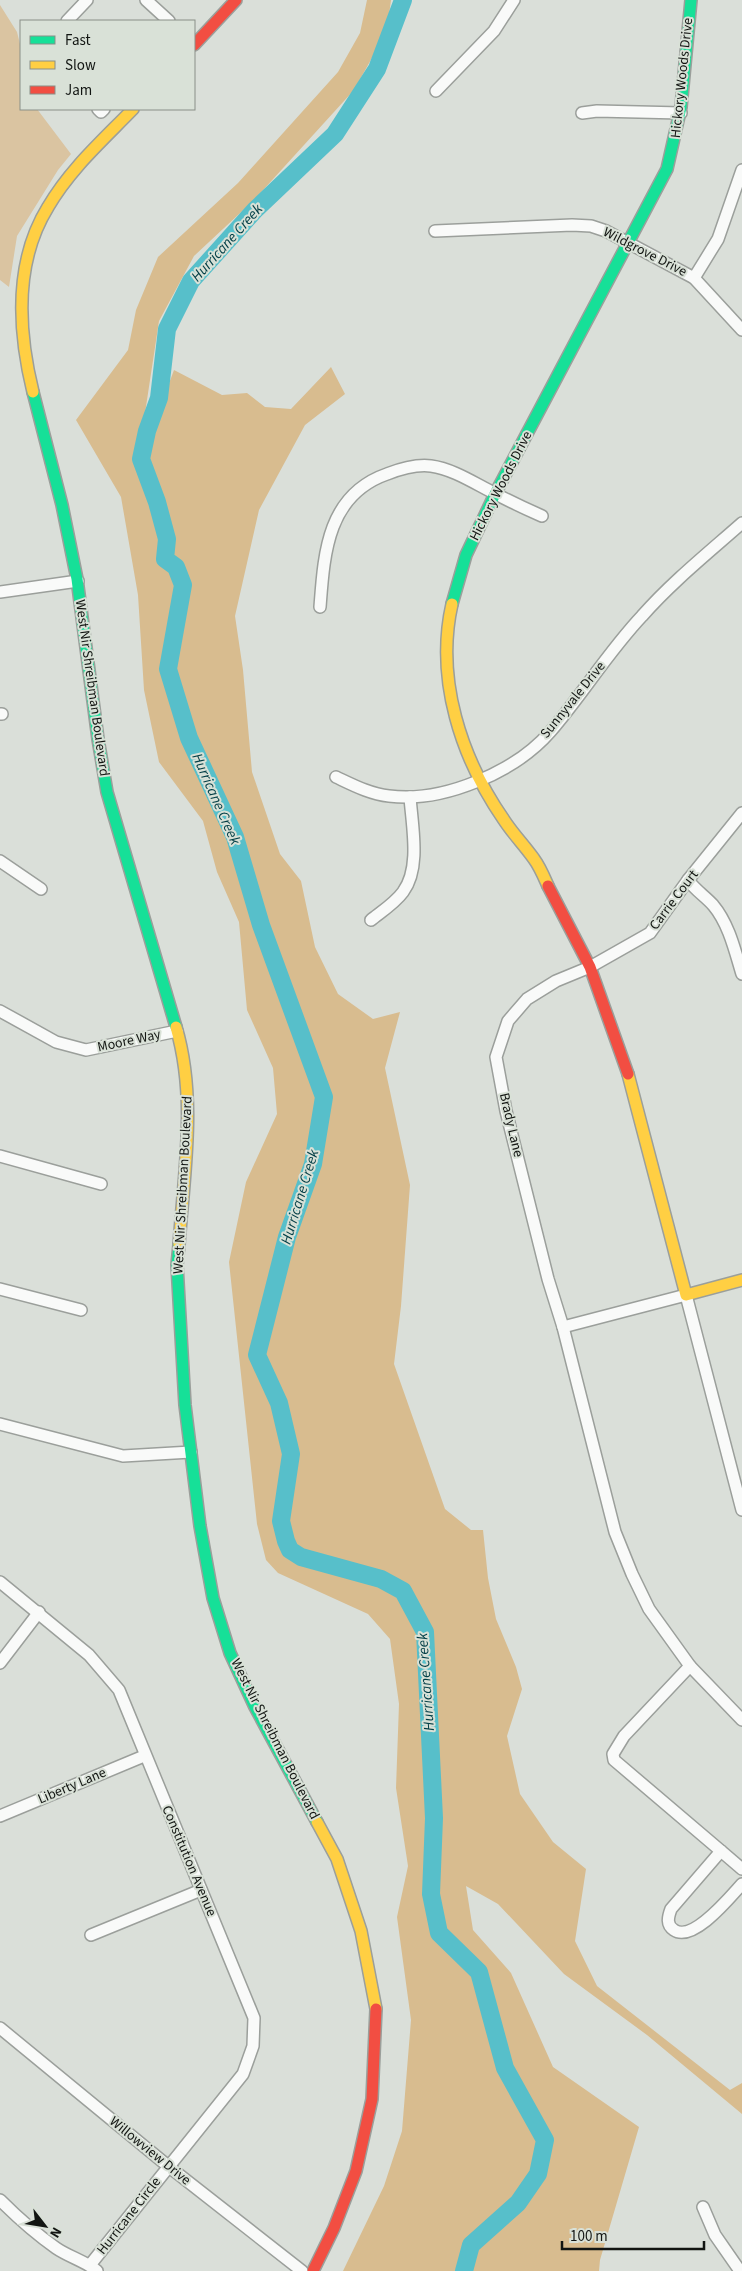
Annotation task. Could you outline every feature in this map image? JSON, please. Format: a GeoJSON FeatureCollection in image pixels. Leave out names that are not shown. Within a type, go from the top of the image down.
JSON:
{"type":"FeatureCollection","features":[{"type":"Feature","properties":{"kind":"main road"},"geometry":{"type":"LineString","coordinates":[[195,44],[236,0]]}},
{"type":"Feature","properties":{"kind":"main road","name":"Hickory Woods Drive"},"geometry":{"type":"LineString","coordinates":[[686,1295],[626,1063],[590,967],[535,860],[499,813],[479,780],[457,725],[450,698],[446,670],[446,642],[456,584],[466,555],[495,494],[667,169],[676,142],[681,113],[690,0]]}},
{"type":"Feature","properties":{"kind":"main road","name":"West Nir Shreibman Boulevard"},"geometry":{"type":"LineString","coordinates":[[132,110],[80,164],[52,200],[33,239],[22,288],[21,332],[28,374],[55,478],[78,581],[100,761],[109,800],[177,1031],[187,1078],[188,1122],[177,1266],[185,1405],[190,1452],[200,1526],[213,1598],[230,1653],[255,1707],[337,1859],[361,1931],[376,2007],[372,2099],[356,2171],[334,2228],[313,2271]]}},
{"type":"Feature","properties":{"kind":"main road"},"geometry":{"type":"LineString","coordinates":[[686,1295],[742,1280]]}},
{"type":"Feature","properties":{"kind":"street"},"geometry":{"type":"LineString","coordinates":[[68,20],[87,0]]}},
{"type":"Feature","properties":{"kind":"street"},"geometry":{"type":"LineString","coordinates":[[146,0],[168,20]]}},
{"type":"Feature","properties":{"kind":"street"},"geometry":{"type":"LineString","coordinates":[[436,91],[494,31],[514,0]]}},
{"type":"Feature","properties":{"kind":"street"},"geometry":{"type":"LineString","coordinates":[[582,113],[596,111],[681,113]]}},
{"type":"Feature","properties":{"kind":"street"},"geometry":{"type":"LineString","coordinates":[[694,278],[718,239],[742,170]]}},
{"type":"Feature","properties":{"kind":"street","name":"Wildgrove Drive"},"geometry":{"type":"LineString","coordinates":[[435,231],[572,225],[591,226],[629,243],[694,278],[742,330]]}},
{"type":"Feature","properties":{"kind":"street"},"geometry":{"type":"LineString","coordinates":[[320,607],[327,542],[334,523],[344,505],[369,482],[399,469],[432,466],[460,475],[542,516]]}},
{"type":"Feature","properties":{"kind":"street","name":"Sunnyvale Drive"},"geometry":{"type":"LineString","coordinates":[[336,777],[369,792],[389,796],[410,797],[432,794],[479,780],[510,765],[549,733],[642,615],[671,586],[741,527]]}},
{"type":"Feature","properties":{"kind":"street"},"geometry":{"type":"LineString","coordinates":[[0,592],[78,581]]}},
{"type":"Feature","properties":{"kind":"street"},"geometry":{"type":"LineString","coordinates":[[370,920],[402,893],[412,876],[413,853],[410,797]]}},
{"type":"Feature","properties":{"kind":"street","name":"Carrie Court"},"geometry":{"type":"LineString","coordinates":[[590,967],[650,934],[688,880],[742,813]]}},
{"type":"Feature","properties":{"kind":"street"},"geometry":{"type":"LineString","coordinates":[[0,861],[41,889]]}},
{"type":"Feature","properties":{"kind":"street"},"geometry":{"type":"LineString","coordinates":[[688,880],[697,892],[714,905],[732,938],[742,974]]}},
{"type":"Feature","properties":{"kind":"street","name":"Brady Lane"},"geometry":{"type":"LineString","coordinates":[[590,967],[556,981],[527,999],[508,1021],[496,1057],[506,1111],[615,1532],[649,1609],[690,1666],[742,1720]]}},
{"type":"Feature","properties":{"kind":"street","name":"Moore Way"},"geometry":{"type":"LineString","coordinates":[[0,1011],[56,1042],[86,1050],[177,1031]]}},
{"type":"Feature","properties":{"kind":"street"},"geometry":{"type":"LineString","coordinates":[[0,1156],[101,1184]]}},
{"type":"Feature","properties":{"kind":"street"},"geometry":{"type":"LineString","coordinates":[[0,1290],[81,1310]]}},
{"type":"Feature","properties":{"kind":"street"},"geometry":{"type":"LineString","coordinates":[[563,1327],[686,1295],[742,1510]]}},
{"type":"Feature","properties":{"kind":"street"},"geometry":{"type":"LineString","coordinates":[[0,1424],[123,1456],[190,1452]]}},
{"type":"Feature","properties":{"kind":"street","name":"Constitution Avenue"},"geometry":{"type":"LineString","coordinates":[[0,1582],[39,1612],[89,1655],[119,1690],[144,1756],[254,2018],[253,2046],[243,2074],[168,2166]]}},
{"type":"Feature","properties":{"kind":"street"},"geometry":{"type":"LineString","coordinates":[[0,1663],[39,1612]]}},
{"type":"Feature","properties":{"kind":"street"},"geometry":{"type":"LineString","coordinates":[[690,1666],[624,1736],[613,1754],[614,1760],[742,1869]]}},
{"type":"Feature","properties":{"kind":"street","name":"Liberty Lane"},"geometry":{"type":"LineString","coordinates":[[0,1816],[144,1756]]}},
{"type":"Feature","properties":{"kind":"street"},"geometry":{"type":"LineString","coordinates":[[721,1851],[671,1909],[668,1919],[671,1928],[678,1932],[686,1933],[694,1930],[742,1884]]}},
{"type":"Feature","properties":{"kind":"street"},"geometry":{"type":"LineString","coordinates":[[91,1935],[201,1890]]}},
{"type":"Feature","properties":{"kind":"street","name":"Willowview Drive"},"geometry":{"type":"LineString","coordinates":[[0,2028],[168,2166],[302,2271]]}},
{"type":"Feature","properties":{"kind":"street","name":"Hurricane Circle"},"geometry":{"type":"LineString","coordinates":[[0,2200],[57,2249],[93,2268],[168,2166]]}},
{"type":"Feature","properties":{"kind":"street"},"geometry":{"type":"LineString","coordinates":[[703,2207],[716,2235],[740,2271]]}},
{"type":"Feature","properties":{"kind":"shaded area"},"geometry":{"type":"Polygon","coordinates":[[[367,0],[391,0],[387,31],[354,90],[253,201],[194,256],[159,321],[145,413],[158,413],[174,370],[222,395],[247,393],[265,407],[291,409],[331,367],[345,394],[305,425],[259,510],[235,616],[243,670],[252,772],[280,854],[301,881],[315,947],[338,994],[373,1019],[400,1012],[385,1068],[410,1185],[401,1306],[394,1364],[445,1509],[471,1530],[483,1530],[488,1578],[496,1619],[516,1667],[522,1689],[507,1736],[520,1794],[553,1842],[586,1869],[575,1941],[597,1986],[730,2090],[742,2083],[742,2114],[647,2035],[564,1974],[498,1904],[466,1886],[473,1930],[511,1973],[553,2067],[639,2127],[600,2260],[599,2271],[343,2271],[384,2186],[402,2131],[411,2020],[397,1917],[408,1866],[396,1788],[399,1704],[390,1639],[368,1614],[278,1573],[266,1560],[257,1524],[229,1262],[246,1182],[277,1114],[273,1068],[247,1010],[239,922],[217,872],[203,821],[159,762],[144,690],[138,595],[121,497],[76,420],[128,350],[136,310],[158,257],[238,183],[338,72],[360,33],[367,0]]]}},
{"type":"Feature","properties":{"kind":"shaded area"},"geometry":{"type":"Polygon","coordinates":[[[0,5],[17,32],[20,44],[20,110],[38,110],[71,154],[58,170],[17,236],[9,287],[0,280],[0,5]]]}},
{"type":"Feature","properties":{"kind":"waterway","name":"Hurricane Creek"},"geometry":{"type":"LineString","coordinates":[[403,0],[377,69],[335,134],[255,210],[191,281],[167,329],[159,398],[147,431],[141,459],[157,502],[167,539],[165,559],[176,567],[183,585],[168,669],[189,738],[235,837],[261,925],[324,1097],[313,1164],[287,1237],[257,1355],[279,1403],[291,1454],[281,1521],[290,1550],[301,1557],[381,1579],[403,1591],[425,1632],[434,1818],[431,1894],[439,1933],[479,1972],[505,2068],[545,2140],[538,2174],[518,2203],[471,2245],[464,2271]]}},
{"type":"Feature","properties":{"kind":"traffic: fast"},"geometry":{"type":"LineString","coordinates":[[452,604],[466,555],[495,494],[667,169],[681,107],[691,0]]}},
{"type":"Feature","properties":{"kind":"traffic: fast"},"geometry":{"type":"LineString","coordinates":[[33,392],[62,505],[77,579],[98,739],[107,792],[176,1027]]}},
{"type":"Feature","properties":{"kind":"traffic: fast"},"geometry":{"type":"LineString","coordinates":[[179,1245],[177,1265],[185,1405],[200,1526],[213,1598],[230,1653],[255,1707],[317,1822]]}},
{"type":"Feature","properties":{"kind":"traffic: slow"},"geometry":{"type":"LineString","coordinates":[[33,392],[24,345],[22,297],[24,274],[37,228],[66,180],[132,110]]}},
{"type":"Feature","properties":{"kind":"traffic: slow"},"geometry":{"type":"LineString","coordinates":[[452,604],[448,632],[447,661],[450,689],[464,744],[475,771],[489,796],[536,862],[548,886]]}},
{"type":"Feature","properties":{"kind":"traffic: slow"},"geometry":{"type":"LineString","coordinates":[[176,1027],[186,1081],[187,1108],[186,1163],[179,1245]]}},
{"type":"Feature","properties":{"kind":"traffic: slow"},"geometry":{"type":"LineString","coordinates":[[628,1074],[686,1295],[742,1280]]}},
{"type":"Feature","properties":{"kind":"traffic: slow"},"geometry":{"type":"LineString","coordinates":[[317,1822],[337,1859],[361,1931],[376,2009]]}},
{"type":"Feature","properties":{"kind":"traffic: jam"},"geometry":{"type":"LineString","coordinates":[[195,44],[236,0]]}},
{"type":"Feature","properties":{"kind":"traffic: jam"},"geometry":{"type":"LineString","coordinates":[[548,886],[590,967],[628,1074]]}},
{"type":"Feature","properties":{"kind":"traffic: jam"},"geometry":{"type":"LineString","coordinates":[[313,2271],[334,2228],[356,2171],[372,2099],[376,2009]]}}]}
